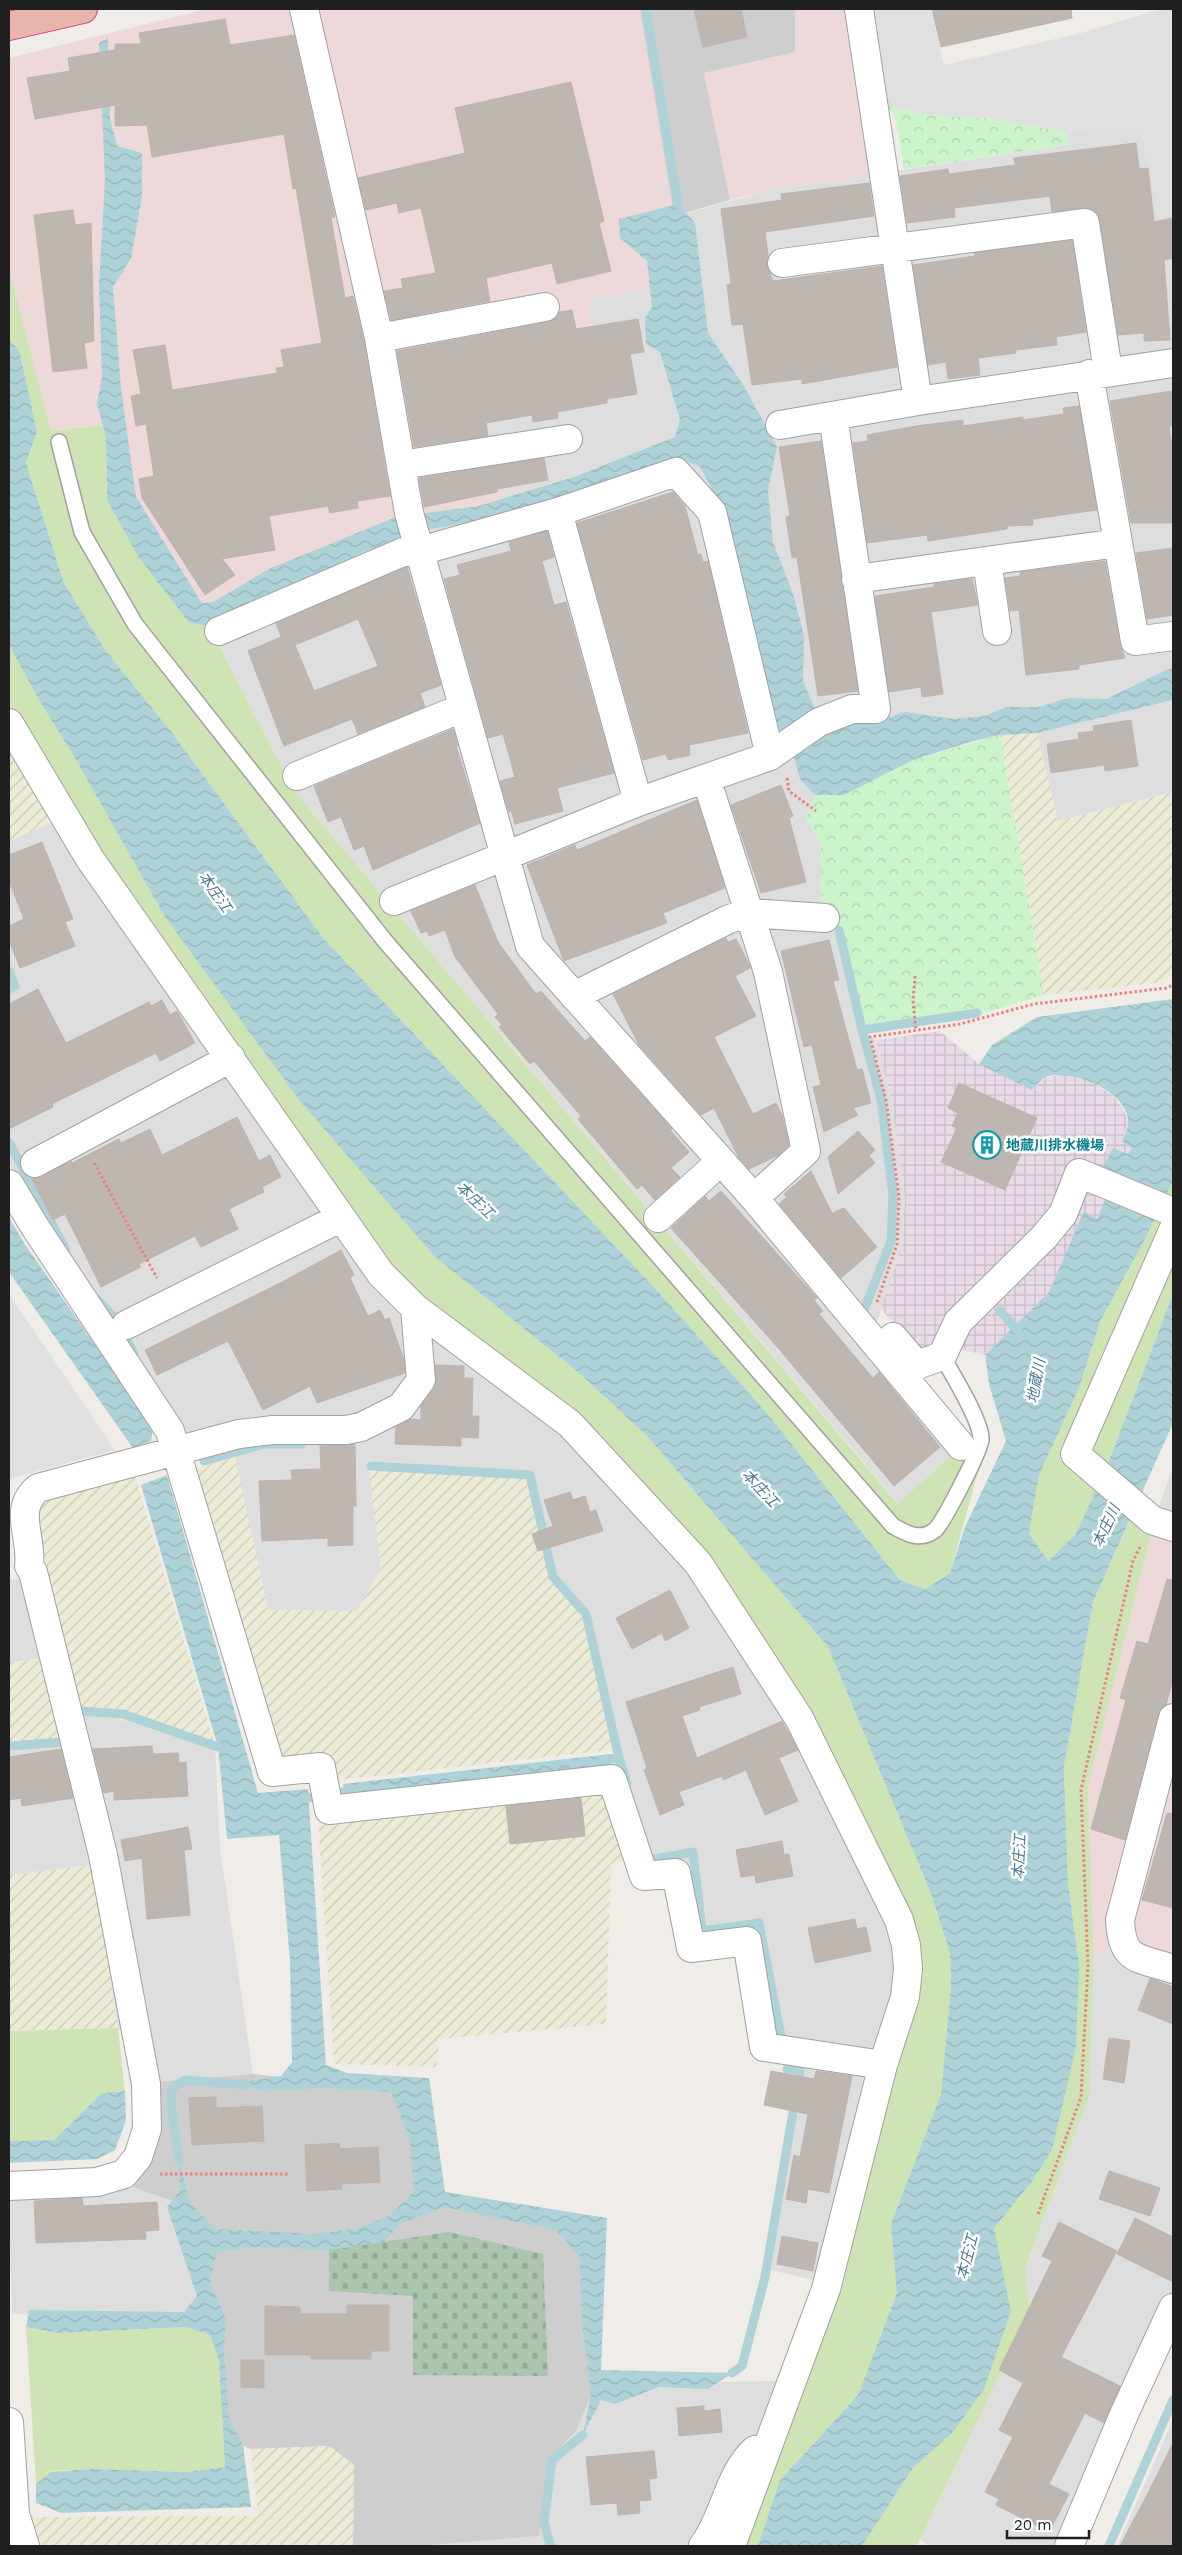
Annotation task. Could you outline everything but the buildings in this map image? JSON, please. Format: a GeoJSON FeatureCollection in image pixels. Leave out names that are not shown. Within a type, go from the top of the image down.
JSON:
{"type":"FeatureCollection","features":[{"type":"Feature","properties":{"kind":"highway"},"geometry":{"type":"LineString","coordinates":[[9,26],[83,9]]}},
{"type":"Feature","properties":{"kind":"street"},"geometry":{"type":"LineString","coordinates":[[304,9],[379,338],[409,513],[503,855],[530,946],[720,1161],[869,1324],[961,1446]]}},
{"type":"Feature","properties":{"kind":"street"},"geometry":{"type":"LineString","coordinates":[[859,9],[918,401]]}},
{"type":"Feature","properties":{"kind":"street"},"geometry":{"type":"LineString","coordinates":[[782,263],[1085,223],[1118,543],[1135,641],[1173,636]]}},
{"type":"Feature","properties":{"kind":"street"},"geometry":{"type":"LineString","coordinates":[[379,338],[545,307]]}},
{"type":"Feature","properties":{"kind":"street"},"geometry":{"type":"LineString","coordinates":[[780,425],[918,401],[1173,363]]}},
{"type":"Feature","properties":{"kind":"street"},"geometry":{"type":"LineString","coordinates":[[394,902],[503,855],[638,802],[778,751],[819,722],[852,709],[876,710],[832,416]]}},
{"type":"Feature","properties":{"kind":"street"},"geometry":{"type":"LineString","coordinates":[[401,465],[568,439]]}},
{"type":"Feature","properties":{"kind":"street"},"geometry":{"type":"LineString","coordinates":[[219,631],[418,545],[558,512],[676,472],[712,512],[778,751]]}},
{"type":"Feature","properties":{"kind":"street"},"geometry":{"type":"LineString","coordinates":[[558,512],[638,802]]}},
{"type":"Feature","properties":{"kind":"street"},"geometry":{"type":"LineString","coordinates":[[856,579],[1118,543]]}},
{"type":"Feature","properties":{"kind":"street"},"geometry":{"type":"LineString","coordinates":[[987,561],[997,631]]}},
{"type":"Feature","properties":{"kind":"street"},"geometry":{"type":"LineString","coordinates":[[297,776],[462,708]]}},
{"type":"Feature","properties":{"kind":"street"},"geometry":{"type":"LineString","coordinates":[[9,723],[90,859],[381,1274],[415,1308],[570,1424],[698,1563],[791,1704],[899,1920],[906,1945],[908,1969],[905,1998],[883,2065],[826,2289],[732,2546]]}},
{"type":"Feature","properties":{"kind":"street"},"geometry":{"type":"LineString","coordinates":[[706,778],[768,972],[806,1151],[754,1198]]}},
{"type":"Feature","properties":{"kind":"street"},"geometry":{"type":"LineString","coordinates":[[574,996],[729,919],[749,913],[825,918]]}},
{"type":"Feature","properties":{"kind":"street"},"geometry":{"type":"LineString","coordinates":[[35,1163],[231,1058]]}},
{"type":"Feature","properties":{"kind":"street"},"geometry":{"type":"LineString","coordinates":[[658,1218],[720,1161]]}},
{"type":"Feature","properties":{"kind":"street"},"geometry":{"type":"LineString","coordinates":[[869,1324],[917,1365],[942,1356],[958,1322],[1044,1237],[1064,1214],[1079,1173],[1173,1212]]}},
{"type":"Feature","properties":{"kind":"street"},"geometry":{"type":"LineString","coordinates":[[9,1184],[35,1227],[170,1430],[272,1772],[321,1767],[329,1810],[612,1779],[644,1876],[676,1873],[692,1948],[747,1942],[764,2047],[883,2065]]}},
{"type":"Feature","properties":{"kind":"street"},"geometry":{"type":"LineString","coordinates":[[126,1326],[340,1218]]}},
{"type":"Feature","properties":{"kind":"street"},"geometry":{"type":"LineString","coordinates":[[1163,1523],[1089,1468],[1075,1454],[1173,1230]]}},
{"type":"Feature","properties":{"kind":"street"},"geometry":{"type":"LineString","coordinates":[[9,2186],[97,2182],[124,2174],[138,2157],[147,2129],[146,2084],[104,1856],[33,1572],[19,1567],[31,1555],[24,1512],[28,1497],[38,1488],[176,1449],[239,1434],[273,1430],[346,1430],[361,1427],[401,1407],[421,1380],[415,1308]]}},
{"type":"Feature","properties":{"kind":"street"},"geometry":{"type":"LineString","coordinates":[[1173,1718],[1120,1920],[1121,1941],[1129,1954],[1173,1969]]}},
{"type":"Feature","properties":{"kind":"street"},"geometry":{"type":"LineString","coordinates":[[1069,2546],[1125,2412],[1173,2308]]}},
{"type":"Feature","properties":{"kind":"street"},"geometry":{"type":"LineString","coordinates":[[9,2422],[15,2514],[25,2546]]}},
{"type":"Feature","properties":{"kind":"street"},"geometry":{"type":"LineString","coordinates":[[703,2546],[713,2533],[744,2460],[773,2435]]}},
{"type":"Feature","properties":{"kind":"lane"},"geometry":{"type":"LineString","coordinates":[[59,442],[82,532],[141,632],[385,942],[892,1526],[910,1536],[922,1536],[935,1530],[976,1457],[981,1438],[976,1420],[942,1356]]}},
{"type":"Feature","properties":{"kind":"path"},"geometry":{"type":"LineString","coordinates":[[778,751],[784,765],[789,791],[816,811]]}},
{"type":"Feature","properties":{"kind":"path"},"geometry":{"type":"LineString","coordinates":[[915,976],[913,1001],[916,1030]]}},
{"type":"Feature","properties":{"kind":"path"},"geometry":{"type":"LineString","coordinates":[[869,1324],[897,1244],[899,1197],[886,1100],[870,1037],[960,1024],[1034,1004],[1166,988],[1173,985]]}},
{"type":"Feature","properties":{"kind":"path"},"geometry":{"type":"LineString","coordinates":[[80,1139],[170,1303]]}},
{"type":"Feature","properties":{"kind":"path"},"geometry":{"type":"LineString","coordinates":[[1038,2214],[1081,2097],[1088,1965],[1081,1790],[1133,1561],[1163,1523]]}},
{"type":"Feature","properties":{"kind":"path"},"geometry":{"type":"LineString","coordinates":[[173,2174],[290,2174]]}},
{"type":"Feature","properties":{"kind":"shaded area"},"geometry":{"type":"Polygon","coordinates":[[[207,9],[640,9],[674,216],[677,282],[589,299],[592,361],[474,383],[486,451],[495,452],[505,507],[388,531],[202,616],[123,502],[115,423],[51,431],[9,268],[9,58],[207,9]]]}},
{"type":"Feature","properties":{"kind":"shaded area"},"geometry":{"type":"Polygon","coordinates":[[[640,9],[795,9],[795,52],[704,73],[730,200],[674,216],[640,9]]]}},
{"type":"Feature","properties":{"kind":"shaded area"},"geometry":{"type":"Polygon","coordinates":[[[795,9],[854,9],[877,174],[774,189],[730,200],[704,73],[795,52],[795,9]]]}},
{"type":"Feature","properties":{"kind":"shaded area"},"geometry":{"type":"Polygon","coordinates":[[[872,9],[931,9],[944,65],[1081,33],[1161,9],[1173,9],[1173,216],[1160,219],[1141,125],[1065,131],[996,119],[928,115],[888,106],[882,81],[872,9]]]}},
{"type":"Feature","properties":{"kind":"shaded area"},"geometry":{"type":"Polygon","coordinates":[[[1141,125],[1160,218],[1173,216],[1173,669],[1168,669],[1106,699],[813,764],[815,795],[806,819],[821,843],[822,928],[840,928],[866,1032],[876,1040],[892,1101],[905,1199],[902,1247],[876,1325],[968,1440],[899,1504],[307,806],[290,783],[209,626],[486,451],[474,383],[589,299],[659,221],[774,189],[1068,145],[1065,131],[1141,125]]]}},
{"type":"Feature","properties":{"kind":"shaded area"},"geometry":{"type":"Polygon","coordinates":[[[1173,700],[1173,792],[1058,821],[1037,733],[1173,700]]]}},
{"type":"Feature","properties":{"kind":"shaded area"},"geometry":{"type":"Polygon","coordinates":[[[57,820],[562,1425],[699,1573],[789,1715],[890,1927],[896,1998],[817,2281],[771,2270],[805,2060],[762,2057],[743,1951],[684,1956],[672,1882],[640,1884],[606,1786],[619,1749],[588,1612],[555,1575],[532,1473],[369,1462],[381,1568],[357,1611],[268,1610],[235,1458],[183,1439],[9,1163],[9,990],[17,986],[9,966],[9,841],[57,820]]]}},
{"type":"Feature","properties":{"kind":"shaded area"},"geometry":{"type":"Polygon","coordinates":[[[940,1031],[979,1064],[1031,1090],[1045,1078],[1066,1074],[1086,1078],[1113,1096],[1123,1108],[1128,1122],[1122,1141],[1132,1149],[1115,1174],[1097,1219],[1084,1211],[1049,1292],[985,1355],[936,1343],[917,1350],[881,1309],[902,1247],[905,1199],[892,1101],[876,1040],[940,1031]]]}},
{"type":"Feature","properties":{"kind":"shaded area"},"geometry":{"type":"Polygon","coordinates":[[[9,1294],[115,1450],[9,1479],[9,1294]]]}},
{"type":"Feature","properties":{"kind":"shaded area"},"geometry":{"type":"Polygon","coordinates":[[[1173,1467],[1173,1517],[1156,1514],[1173,1467]]]}},
{"type":"Feature","properties":{"kind":"shaded area"},"geometry":{"type":"Polygon","coordinates":[[[1156,1514],[1173,1517],[1173,1963],[1127,1941],[1094,1958],[1088,1787],[1156,1514]]]}},
{"type":"Feature","properties":{"kind":"shaded area"},"geometry":{"type":"Polygon","coordinates":[[[23,1578],[41,1658],[9,1663],[9,1580],[23,1578]]]}},
{"type":"Feature","properties":{"kind":"shaded area"},"geometry":{"type":"Polygon","coordinates":[[[74,1707],[215,1745],[220,1848],[253,2074],[155,2082],[118,2028],[93,1865],[9,1875],[9,1747],[81,1737],[74,1707]]]}},
{"type":"Feature","properties":{"kind":"shaded area"},"geometry":{"type":"Polygon","coordinates":[[[1127,1941],[1173,1963],[1173,2328],[1079,2546],[929,2546],[920,2540],[1030,2312],[1025,2270],[1089,2096],[1094,1958],[1127,1941]]]}},
{"type":"Feature","properties":{"kind":"shaded area"},"geometry":{"type":"Polygon","coordinates":[[[253,2074],[419,2093],[429,2194],[590,2229],[596,2384],[576,2431],[548,2460],[539,2536],[417,2546],[353,2546],[354,2465],[329,2446],[251,2449],[230,2441],[178,2203],[132,2187],[152,2161],[155,2082],[253,2074]]]}},
{"type":"Feature","properties":{"kind":"shaded area"},"geometry":{"type":"Polygon","coordinates":[[[132,2187],[178,2203],[217,2319],[12,2314],[9,2193],[132,2187]]]}},
{"type":"Feature","properties":{"kind":"shaded area"},"geometry":{"type":"Polygon","coordinates":[[[782,2381],[723,2546],[417,2546],[539,2536],[548,2460],[576,2431],[596,2384],[782,2381]]]}},
{"type":"Feature","properties":{"kind":"shaded area"},"geometry":{"type":"Polygon","coordinates":[[[1173,2420],[1173,2546],[1117,2546],[1173,2420]]]}},
{"type":"Feature","properties":{"kind":"green space"},"geometry":{"type":"Polygon","coordinates":[[[888,106],[928,115],[996,119],[1065,131],[1068,145],[904,169],[896,120],[888,106]]]}},
{"type":"Feature","properties":{"kind":"green space"},"geometry":{"type":"Polygon","coordinates":[[[9,268],[51,431],[102,425],[106,439],[107,500],[139,558],[189,623],[209,626],[290,783],[307,806],[898,1504],[968,1440],[983,1454],[950,1573],[925,1589],[900,1580],[766,1412],[653,1286],[324,939],[173,734],[106,651],[64,583],[26,463],[37,432],[19,349],[9,341],[9,268]]]}},
{"type":"Feature","properties":{"kind":"green space"},"geometry":{"type":"Polygon","coordinates":[[[9,645],[165,917],[384,1197],[435,1257],[579,1373],[647,1436],[828,1647],[932,1896],[950,1954],[951,1986],[941,2094],[891,2224],[898,2293],[858,2395],[780,2480],[758,2546],[723,2546],[817,2281],[896,1998],[890,1927],[789,1715],[699,1573],[562,1425],[390,1301],[9,749],[9,645]]]}},
{"type":"Feature","properties":{"kind":"green space"},"geometry":{"type":"Polygon","coordinates":[[[1037,733],[1058,821],[1173,792],[1173,976],[1156,983],[1044,995],[1000,735],[1037,733]]]}},
{"type":"Feature","properties":{"kind":"green space"},"geometry":{"type":"Polygon","coordinates":[[[1000,735],[1044,995],[975,1016],[866,1032],[840,929],[822,929],[821,843],[806,819],[815,795],[844,795],[915,759],[1000,735]]]}},
{"type":"Feature","properties":{"kind":"green space"},"geometry":{"type":"Polygon","coordinates":[[[9,749],[57,820],[9,841],[9,749]]]}},
{"type":"Feature","properties":{"kind":"green space"},"geometry":{"type":"Polygon","coordinates":[[[9,966],[17,987],[9,990],[9,966]]]}},
{"type":"Feature","properties":{"kind":"green space"},"geometry":{"type":"Polygon","coordinates":[[[1173,1181],[1173,1294],[1105,1471],[1075,1535],[1048,1561],[1029,1533],[1039,1475],[1079,1388],[1101,1319],[1141,1247],[1173,1181]]]}},
{"type":"Feature","properties":{"kind":"green space"},"geometry":{"type":"Polygon","coordinates":[[[235,1457],[268,1610],[357,1611],[381,1568],[368,1461],[532,1473],[555,1575],[588,1612],[619,1749],[339,1780],[333,1758],[278,1761],[193,1469],[235,1457]]]}},
{"type":"Feature","properties":{"kind":"green space"},"geometry":{"type":"Polygon","coordinates":[[[135,1476],[215,1745],[74,1707],[42,1564],[37,1514],[47,1500],[135,1476]]]}},
{"type":"Feature","properties":{"kind":"green space"},"geometry":{"type":"Polygon","coordinates":[[[1142,1494],[1156,1514],[1088,1787],[1094,1958],[1089,2096],[1025,2269],[1030,2312],[917,2546],[862,2546],[913,2468],[953,2432],[1011,2311],[994,2228],[1031,2183],[1052,2150],[1058,2121],[1079,1964],[1068,1883],[1064,1767],[1093,1602],[1142,1494]]]}},
{"type":"Feature","properties":{"kind":"green space"},"geometry":{"type":"Polygon","coordinates":[[[41,1658],[59,1739],[9,1747],[9,1663],[41,1658]]]}},
{"type":"Feature","properties":{"kind":"green space"},"geometry":{"type":"Polygon","coordinates":[[[606,1786],[632,1860],[611,1864],[606,2024],[439,2039],[437,2067],[334,2064],[318,1820],[493,1803],[606,1786]]]}},
{"type":"Feature","properties":{"kind":"green space"},"geometry":{"type":"Polygon","coordinates":[[[93,1865],[118,2028],[9,2031],[9,1875],[93,1865]]]}},
{"type":"Feature","properties":{"kind":"green space"},"geometry":{"type":"Polygon","coordinates":[[[118,2028],[125,2091],[102,2093],[54,2140],[9,2141],[9,2031],[118,2028]]]}},
{"type":"Feature","properties":{"kind":"green space"},"geometry":{"type":"Polygon","coordinates":[[[449,2232],[543,2254],[548,2376],[413,2375],[413,2296],[329,2291],[329,2250],[449,2232]]]}},
{"type":"Feature","properties":{"kind":"green space"},"geometry":{"type":"Polygon","coordinates":[[[26,2327],[58,2333],[187,2327],[210,2335],[219,2359],[225,2467],[187,2472],[92,2469],[52,2471],[36,2484],[26,2327]]]}},
{"type":"Feature","properties":{"kind":"green space"},"geometry":{"type":"Polygon","coordinates":[[[329,2446],[354,2465],[353,2546],[38,2546],[30,2517],[258,2516],[251,2449],[329,2446]]]}},
{"type":"Feature","properties":{"kind":"water"},"geometry":{"type":"Polygon","coordinates":[[[108,38],[110,118],[117,146],[142,153],[142,196],[131,259],[113,287],[121,389],[136,497],[202,603],[213,602],[269,569],[396,517],[479,506],[574,477],[675,437],[680,420],[660,352],[646,344],[645,318],[652,307],[647,261],[620,238],[619,219],[678,204],[695,223],[708,333],[744,386],[777,447],[768,490],[773,542],[794,597],[804,636],[803,681],[816,711],[837,722],[885,719],[905,712],[954,719],[985,716],[1006,707],[1039,707],[1068,698],[1106,699],[1168,669],[1173,669],[1173,700],[1037,733],[1000,735],[974,741],[915,759],[844,795],[815,795],[800,779],[794,757],[800,748],[792,733],[776,728],[727,517],[700,467],[681,459],[660,462],[498,517],[426,530],[400,537],[361,553],[209,626],[189,623],[139,558],[107,500],[106,439],[97,403],[102,378],[99,285],[105,180],[99,43],[108,38]]]}},
{"type":"Feature","properties":{"kind":"water"},"geometry":{"type":"Polygon","coordinates":[[[9,341],[19,349],[37,432],[26,463],[64,583],[106,651],[173,734],[324,939],[653,1286],[766,1412],[900,1580],[925,1589],[950,1573],[965,1527],[1006,1441],[989,1384],[985,1355],[1049,1292],[1084,1211],[1097,1219],[1115,1175],[1102,1169],[1113,1148],[1128,1154],[1132,1149],[1122,1141],[1128,1125],[1126,1112],[1120,1101],[1110,1092],[1083,1079],[1057,1075],[1044,1078],[1031,1090],[979,1064],[992,1045],[1037,1017],[1173,999],[1173,1181],[1141,1247],[1101,1319],[1079,1388],[1039,1475],[1029,1533],[1048,1561],[1075,1535],[1105,1471],[1173,1294],[1173,1423],[1093,1602],[1064,1767],[1068,1883],[1079,1964],[1076,2047],[1052,2150],[1031,2183],[994,2228],[1011,2311],[984,2389],[953,2432],[913,2468],[862,2546],[758,2546],[780,2480],[858,2395],[897,2293],[891,2224],[941,2094],[951,1986],[950,1954],[932,1896],[828,1647],[647,1436],[579,1373],[435,1257],[300,1101],[165,917],[9,645],[9,341]]]}},
{"type":"Feature","properties":{"kind":"water"},"geometry":{"type":"Polygon","coordinates":[[[9,1217],[24,1243],[153,1428],[151,1441],[133,1448],[9,1272],[9,1217]]]}},
{"type":"Feature","properties":{"kind":"water"},"geometry":{"type":"Polygon","coordinates":[[[167,1475],[258,1793],[308,1789],[326,2065],[347,2073],[429,2078],[445,2192],[607,2218],[601,2370],[732,2373],[708,2389],[659,2387],[615,2404],[601,2400],[583,2435],[591,2394],[582,2321],[580,2257],[556,2230],[445,2207],[400,2224],[384,2242],[329,2250],[251,2247],[217,2252],[210,2280],[226,2320],[224,2350],[229,2420],[243,2445],[251,2507],[61,2513],[36,2503],[36,2484],[51,2472],[92,2469],[187,2472],[225,2467],[219,2359],[210,2335],[187,2327],[58,2333],[26,2327],[29,2310],[184,2312],[197,2296],[167,2207],[180,2191],[179,2161],[190,2203],[215,2229],[317,2234],[358,2228],[389,2216],[414,2192],[410,2140],[391,2092],[326,2088],[260,2091],[247,2085],[250,2081],[281,2076],[292,2062],[290,1960],[279,1835],[227,1839],[218,1747],[141,1485],[167,1475]]]}},
{"type":"Feature","properties":{"kind":"water"},"geometry":{"type":"Polygon","coordinates":[[[612,1754],[612,1765],[345,1798],[343,1784],[612,1754]]]}},
{"type":"Feature","properties":{"kind":"water"},"geometry":{"type":"Polygon","coordinates":[[[125,2091],[126,2120],[115,2150],[97,2159],[9,2163],[9,2141],[54,2140],[102,2093],[125,2091]]]}},
{"type":"Feature","properties":{"kind":"waterway"},"geometry":{"type":"LineString","coordinates":[[646,9],[678,204]]}},
{"type":"Feature","properties":{"kind":"waterway"},"geometry":{"type":"LineString","coordinates":[[839,930],[862,1030],[977,1013]]}},
{"type":"Feature","properties":{"kind":"waterway"},"geometry":{"type":"LineString","coordinates":[[9,971],[15,986],[9,989]]}},
{"type":"Feature","properties":{"kind":"waterway"},"geometry":{"type":"LineString","coordinates":[[862,1030],[881,1099],[893,1196],[891,1241],[864,1310]]}},
{"type":"Feature","properties":{"kind":"waterway"},"geometry":{"type":"LineString","coordinates":[[9,1142],[66,1250]]}},
{"type":"Feature","properties":{"kind":"waterway"},"geometry":{"type":"LineString","coordinates":[[97,1299],[118,1322],[134,1354]]}},
{"type":"Feature","properties":{"kind":"waterway"},"geometry":{"type":"LineString","coordinates":[[1000,1311],[1022,1335]]}},
{"type":"Feature","properties":{"kind":"waterway"},"geometry":{"type":"LineString","coordinates":[[204,1461],[264,1444],[302,1444]]}},
{"type":"Feature","properties":{"kind":"waterway"},"geometry":{"type":"LineString","coordinates":[[371,1466],[530,1475],[553,1577],[586,1614],[619,1758]]}},
{"type":"Feature","properties":{"kind":"waterway"},"geometry":{"type":"LineString","coordinates":[[81,1711],[123,1714],[218,1747]]}},
{"type":"Feature","properties":{"kind":"waterway"},"geometry":{"type":"LineString","coordinates":[[9,1746],[64,1742]]}},
{"type":"Feature","properties":{"kind":"waterway"},"geometry":{"type":"LineString","coordinates":[[601,1760],[619,1758],[627,1783]]}},
{"type":"Feature","properties":{"kind":"waterway"},"geometry":{"type":"LineString","coordinates":[[308,1798],[355,1790]]}},
{"type":"Feature","properties":{"kind":"waterway"},"geometry":{"type":"LineString","coordinates":[[647,1853],[649,1860],[693,1852],[702,1931],[759,1923],[781,2036]]}},
{"type":"Feature","properties":{"kind":"waterway"},"geometry":{"type":"LineString","coordinates":[[787,2069],[800,2070],[797,2087]]}},
{"type":"Feature","properties":{"kind":"waterway"},"geometry":{"type":"LineString","coordinates":[[179,2161],[171,2105],[172,2088],[185,2080],[247,2085]]}},
{"type":"Feature","properties":{"kind":"waterway"},"geometry":{"type":"LineString","coordinates":[[732,2373],[742,2366],[765,2277],[795,2100]]}},
{"type":"Feature","properties":{"kind":"waterway"},"geometry":{"type":"LineString","coordinates":[[1109,2546],[1173,2400]]}},
{"type":"Feature","properties":{"kind":"waterway"},"geometry":{"type":"LineString","coordinates":[[550,2544],[544,2523],[552,2460],[583,2435]]}},
{"type":"Feature","properties":{"kind":"place","name":"地蔵川排水機場"},"geometry":{"type":"Point","coordinates":[987,1145]}},
{"type":"Feature","properties":{"kind":"water label","name":"本庄江"},"geometry":{"type":"Point","coordinates":[215,892]}},
{"type":"Feature","properties":{"kind":"water label","name":"本庄江"},"geometry":{"type":"Point","coordinates":[475,1200]}},
{"type":"Feature","properties":{"kind":"water label","name":"地蔵川"},"geometry":{"type":"Point","coordinates":[1036,1381]}},
{"type":"Feature","properties":{"kind":"water label","name":"本庄江"},"geometry":{"type":"Point","coordinates":[760,1488]}},
{"type":"Feature","properties":{"kind":"water label","name":"本庄川"},"geometry":{"type":"Point","coordinates":[1106,1526]}},
{"type":"Feature","properties":{"kind":"water label","name":"本庄江"},"geometry":{"type":"Point","coordinates":[1019,1857]}},
{"type":"Feature","properties":{"kind":"water label","name":"本庄江"},"geometry":{"type":"Point","coordinates":[967,2257]}}]}
